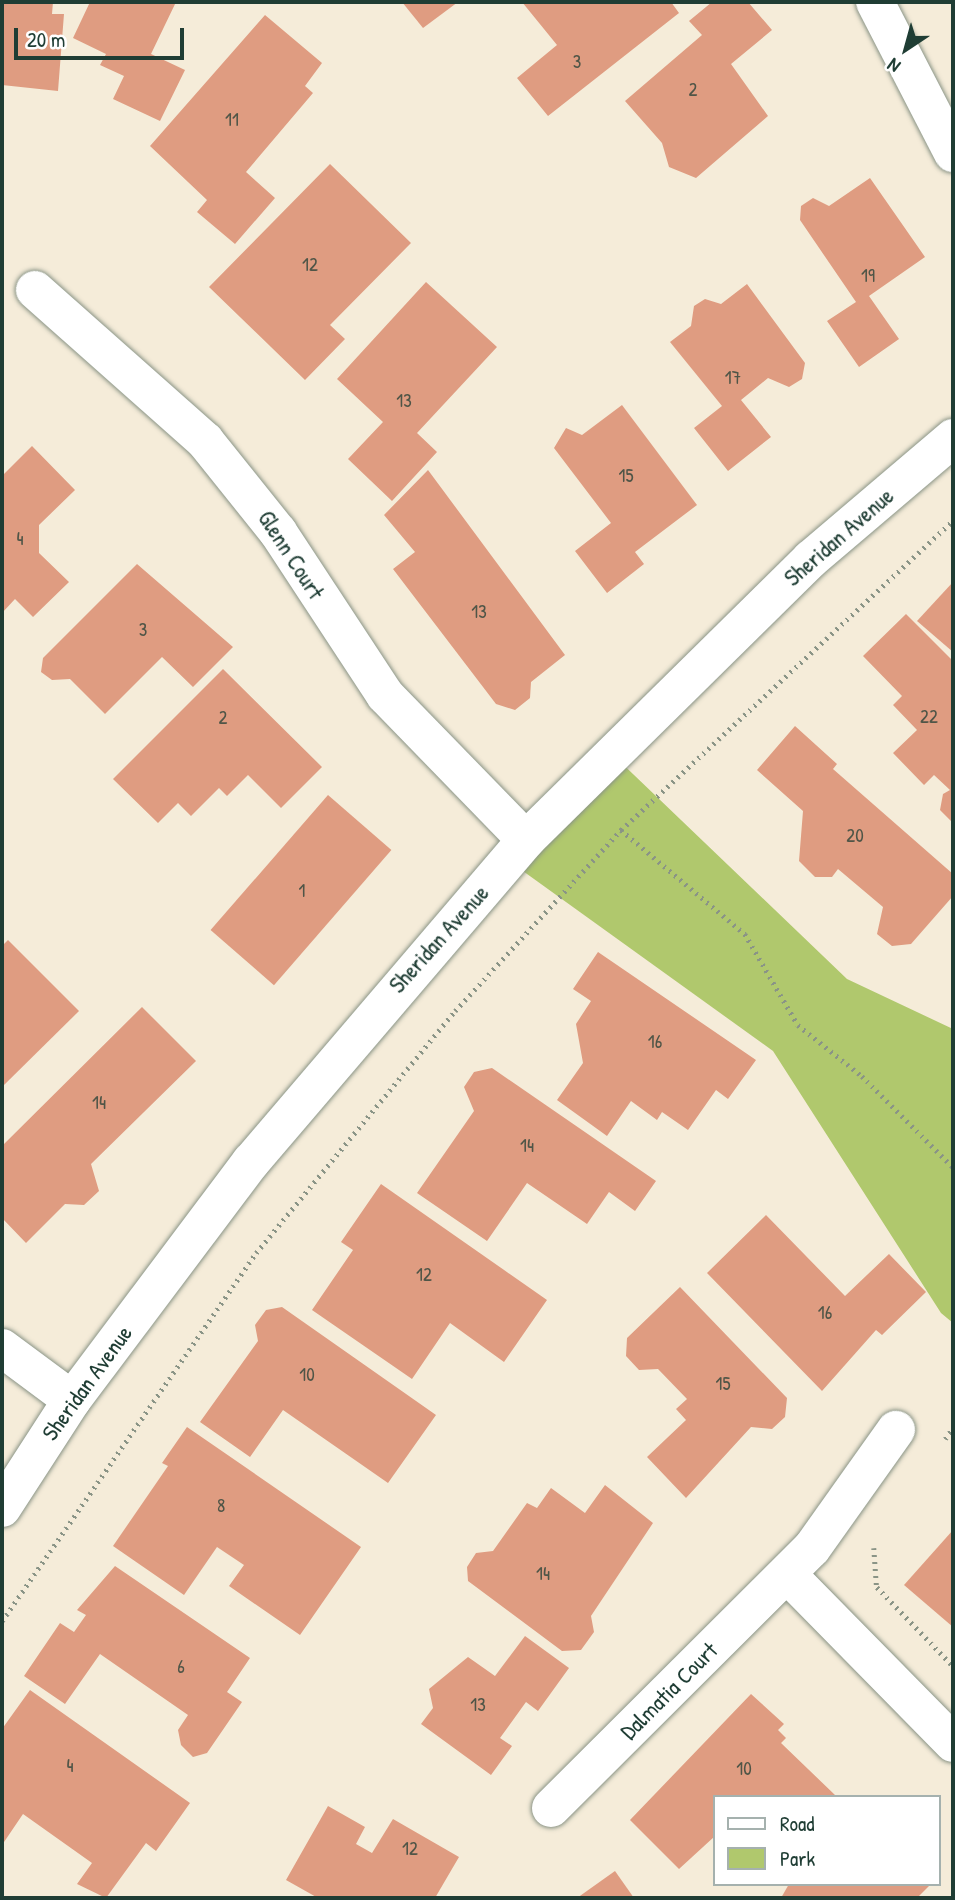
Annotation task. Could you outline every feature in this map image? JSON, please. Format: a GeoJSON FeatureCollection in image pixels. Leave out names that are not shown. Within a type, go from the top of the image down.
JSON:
{"type":"FeatureCollection","features":[{"type":"Feature","properties":{"kind":"street"},"geometry":{"type":"LineString","coordinates":[[875,2],[953,153]]}},
{"type":"Feature","properties":{"kind":"street","name":"Glenn Court"},"geometry":{"type":"LineString","coordinates":[[35,290],[205,441],[278,532],[385,695],[526,840]]}},
{"type":"Feature","properties":{"kind":"street","name":"Sheridan Avenue"},"geometry":{"type":"LineString","coordinates":[[2,1508],[72,1400],[268,1140],[526,840],[801,568],[953,438]]}},
{"type":"Feature","properties":{"kind":"street"},"geometry":{"type":"LineString","coordinates":[[2,1348],[72,1400]]}},
{"type":"Feature","properties":{"kind":"street","name":"Dalmatia Court"},"geometry":{"type":"LineString","coordinates":[[551,1808],[787,1574],[895,1430]]}},
{"type":"Feature","properties":{"kind":"street"},"geometry":{"type":"LineString","coordinates":[[787,1574],[953,1743]]}},
{"type":"Feature","properties":{"kind":"path"},"geometry":{"type":"LineString","coordinates":[[2,1621],[256,1253],[455,1011],[621,830],[953,520]]}},
{"type":"Feature","properties":{"kind":"path"},"geometry":{"type":"LineString","coordinates":[[621,830],[732,920],[762,957],[798,1026],[862,1076],[953,1167]]}},
{"type":"Feature","properties":{"kind":"path"},"geometry":{"type":"LineString","coordinates":[[937,1449],[953,1427]]}},
{"type":"Feature","properties":{"kind":"path"},"geometry":{"type":"LineString","coordinates":[[874,1538],[877,1587],[953,1666]]}},
{"type":"Feature","properties":{"kind":"green space"},"geometry":{"type":"Polygon","coordinates":[[[610,752],[847,979],[953,1029],[953,1323],[941,1313],[773,1051],[509,861],[610,752]]]}},
{"type":"Feature","properties":{"kind":"building"},"geometry":{"type":"Polygon","coordinates":[[[2,2],[53,2],[52,14],[64,14],[58,91],[2,85],[2,2]]]}},
{"type":"Feature","properties":{"kind":"building"},"geometry":{"type":"Polygon","coordinates":[[[90,2],[176,2],[151,54],[185,70],[160,121],[113,99],[124,76],[100,65],[106,54],[73,38],[90,2]]]}},
{"type":"Feature","properties":{"kind":"building"},"geometry":{"type":"Polygon","coordinates":[[[402,2],[458,2],[423,28],[402,2]]]}},
{"type":"Feature","properties":{"kind":"building"},"geometry":{"type":"Polygon","coordinates":[[[522,2],[671,2],[679,13],[548,116],[517,78],[557,45],[522,2]]]}},
{"type":"Feature","properties":{"kind":"building"},"geometry":{"type":"Polygon","coordinates":[[[712,2],[748,2],[772,30],[731,64],[768,116],[696,178],[669,167],[662,143],[625,101],[702,35],[689,21],[712,2]]]}},
{"type":"Feature","properties":{"kind":"building"},"geometry":{"type":"Polygon","coordinates":[[[265,15],[322,63],[305,86],[313,93],[246,172],[275,198],[235,244],[197,212],[207,200],[150,146],[265,15]]]}},
{"type":"Feature","properties":{"kind":"building"},"geometry":{"type":"Polygon","coordinates":[[[330,164],[411,243],[330,325],[345,339],[305,380],[209,287],[330,164]]]}},
{"type":"Feature","properties":{"kind":"building"},"geometry":{"type":"Polygon","coordinates":[[[870,178],[925,257],[869,296],[899,339],[859,367],[827,321],[856,302],[800,220],[801,206],[813,198],[829,206],[870,178]]]}},
{"type":"Feature","properties":{"kind":"building"},"geometry":{"type":"Polygon","coordinates":[[[426,282],[497,347],[417,433],[437,452],[392,501],[348,459],[383,422],[337,379],[426,282]]]}},
{"type":"Feature","properties":{"kind":"building"},"geometry":{"type":"Polygon","coordinates":[[[747,284],[805,363],[802,379],[789,387],[768,378],[741,400],[771,437],[728,471],[694,428],[722,406],[670,342],[691,326],[694,306],[705,299],[721,304],[747,284]]]}},
{"type":"Feature","properties":{"kind":"building"},"geometry":{"type":"Polygon","coordinates":[[[622,405],[697,505],[635,552],[644,564],[607,593],[575,551],[611,523],[554,448],[566,428],[582,435],[622,405]]]}},
{"type":"Feature","properties":{"kind":"building"},"geometry":{"type":"Polygon","coordinates":[[[32,446],[75,490],[39,525],[39,553],[69,582],[33,617],[15,599],[2,613],[2,476],[32,446]]]}},
{"type":"Feature","properties":{"kind":"building"},"geometry":{"type":"Polygon","coordinates":[[[428,470],[565,655],[531,682],[530,698],[515,710],[496,704],[393,569],[415,552],[384,515],[428,470]]]}},
{"type":"Feature","properties":{"kind":"building"},"geometry":{"type":"Polygon","coordinates":[[[137,564],[233,647],[193,687],[162,657],[105,714],[70,679],[52,680],[41,672],[43,658],[137,564]]]}},
{"type":"Feature","properties":{"kind":"building"},"geometry":{"type":"Polygon","coordinates":[[[953,582],[953,652],[917,621],[953,582]]]}},
{"type":"Feature","properties":{"kind":"building"},"geometry":{"type":"Polygon","coordinates":[[[906,614],[953,661],[953,823],[940,810],[943,794],[950,790],[934,775],[924,785],[893,753],[917,730],[893,705],[902,696],[863,656],[906,614]]]}},
{"type":"Feature","properties":{"kind":"building"},"geometry":{"type":"Polygon","coordinates":[[[223,669],[322,767],[281,808],[248,775],[227,796],[219,788],[191,816],[178,803],[158,823],[113,779],[223,669]]]}},
{"type":"Feature","properties":{"kind":"building"},"geometry":{"type":"Polygon","coordinates":[[[795,726],[837,764],[833,769],[953,874],[953,896],[911,944],[892,946],[877,934],[883,907],[838,869],[832,877],[815,877],[799,861],[803,811],[757,770],[795,726]]]}},
{"type":"Feature","properties":{"kind":"building"},"geometry":{"type":"Polygon","coordinates":[[[328,795],[391,850],[274,985],[211,930],[328,795]]]}},
{"type":"Feature","properties":{"kind":"building"},"geometry":{"type":"Polygon","coordinates":[[[8,940],[79,1011],[2,1087],[2,946],[8,940]]]}},
{"type":"Feature","properties":{"kind":"building"},"geometry":{"type":"Polygon","coordinates":[[[598,952],[756,1060],[728,1099],[716,1090],[688,1130],[662,1112],[657,1120],[631,1101],[607,1136],[557,1100],[583,1063],[576,1024],[591,1001],[573,989],[598,952]]]}},
{"type":"Feature","properties":{"kind":"building"},"geometry":{"type":"Polygon","coordinates":[[[142,1007],[196,1061],[91,1164],[99,1191],[84,1205],[65,1204],[26,1243],[2,1218],[2,1146],[142,1007]]]}},
{"type":"Feature","properties":{"kind":"building"},"geometry":{"type":"Polygon","coordinates":[[[492,1068],[656,1181],[635,1211],[609,1192],[587,1224],[527,1183],[487,1241],[417,1193],[474,1111],[464,1087],[474,1072],[492,1068]]]}},
{"type":"Feature","properties":{"kind":"building"},"geometry":{"type":"Polygon","coordinates":[[[381,1184],[547,1300],[504,1362],[450,1323],[412,1379],[312,1310],[353,1250],[341,1242],[381,1184]]]}},
{"type":"Feature","properties":{"kind":"building"},"geometry":{"type":"Polygon","coordinates":[[[766,1215],[845,1296],[889,1254],[926,1292],[882,1335],[876,1330],[822,1391],[707,1273],[766,1215]]]}},
{"type":"Feature","properties":{"kind":"building"},"geometry":{"type":"Polygon","coordinates":[[[680,1287],[787,1398],[785,1417],[772,1429],[751,1427],[686,1498],[647,1457],[686,1420],[676,1409],[687,1399],[658,1369],[639,1370],[626,1356],[627,1338],[680,1287]]]}},
{"type":"Feature","properties":{"kind":"building"},"geometry":{"type":"Polygon","coordinates":[[[282,1307],[436,1415],[388,1483],[283,1410],[250,1457],[200,1422],[258,1341],[255,1325],[266,1310],[282,1307]]]}},
{"type":"Feature","properties":{"kind":"building"},"geometry":{"type":"Polygon","coordinates":[[[187,1427],[361,1547],[300,1635],[229,1586],[244,1565],[217,1547],[184,1595],[113,1546],[168,1466],[162,1463],[187,1427]]]}},
{"type":"Feature","properties":{"kind":"building"},"geometry":{"type":"Polygon","coordinates":[[[605,1485],[653,1523],[591,1616],[594,1632],[581,1650],[562,1651],[468,1581],[467,1567],[476,1553],[493,1551],[527,1503],[537,1508],[551,1488],[585,1513],[605,1485]]]}},
{"type":"Feature","properties":{"kind":"building"},"geometry":{"type":"Polygon","coordinates":[[[953,1530],[953,1627],[904,1585],[953,1530]]]}},
{"type":"Feature","properties":{"kind":"building"},"geometry":{"type":"Polygon","coordinates":[[[115,1566],[250,1658],[227,1692],[242,1702],[207,1753],[193,1757],[181,1745],[178,1730],[188,1715],[100,1654],[65,1704],[24,1676],[60,1623],[74,1632],[86,1615],[77,1610],[115,1566]]]}},
{"type":"Feature","properties":{"kind":"building"},"geometry":{"type":"Polygon","coordinates":[[[525,1636],[569,1668],[538,1711],[526,1702],[500,1738],[512,1746],[491,1775],[421,1724],[433,1708],[429,1689],[468,1657],[495,1676],[525,1636]]]}},
{"type":"Feature","properties":{"kind":"building"},"geometry":{"type":"Polygon","coordinates":[[[30,1690],[190,1803],[156,1851],[146,1843],[106,1898],[77,1884],[92,1863],[23,1814],[2,1845],[2,1729],[30,1690]]]}},
{"type":"Feature","properties":{"kind":"building"},"geometry":{"type":"Polygon","coordinates":[[[751,1694],[784,1724],[778,1730],[786,1738],[781,1743],[835,1795],[713,1795],[713,1838],[679,1869],[630,1820],[751,1694]]]}},
{"type":"Feature","properties":{"kind":"building"},"geometry":{"type":"Polygon","coordinates":[[[328,1806],[365,1827],[356,1844],[372,1853],[393,1819],[459,1857],[435,1898],[318,1898],[286,1880],[328,1806]]]}},
{"type":"Feature","properties":{"kind":"building"},"geometry":{"type":"Polygon","coordinates":[[[615,1871],[634,1898],[577,1898],[615,1871]]]}},
{"type":"Feature","properties":{"kind":"building"},"geometry":{"type":"Polygon","coordinates":[[[788,1886],[929,1886],[917,1898],[781,1898],[788,1886]]]}}]}
